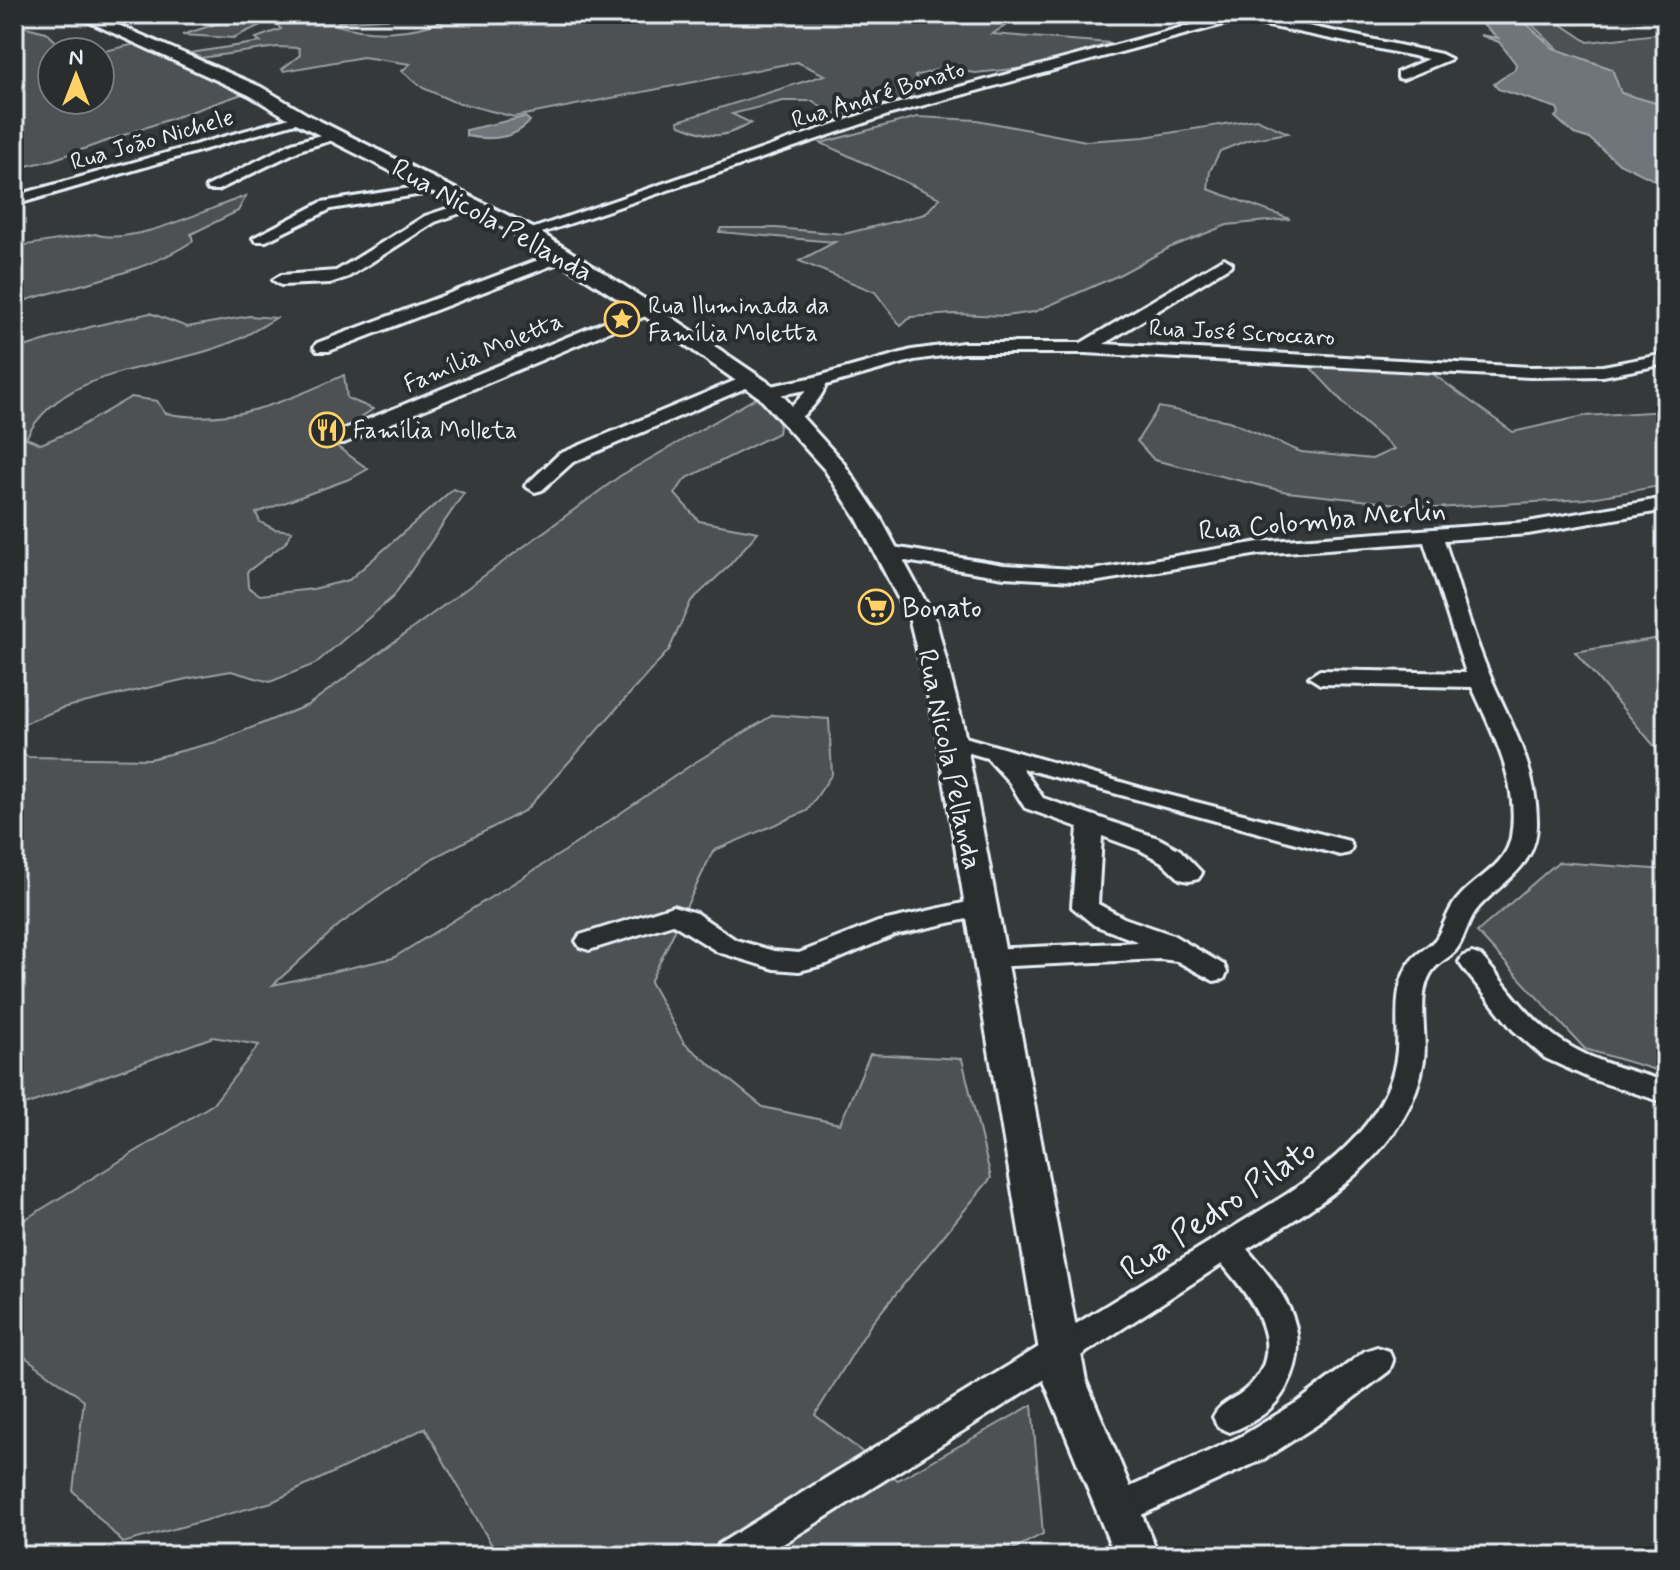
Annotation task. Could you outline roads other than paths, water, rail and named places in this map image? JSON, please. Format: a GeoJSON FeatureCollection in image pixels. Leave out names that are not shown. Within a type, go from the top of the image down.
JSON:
{"type":"FeatureCollection","features":[{"type":"Feature","properties":{"kind":"main road","name":"Rua Nicola Pellanda"},"geometry":{"type":"LineString","coordinates":[[80,14],[200,65],[442,187],[565,255],[751,379],[792,416],[834,466],[887,552],[923,621],[951,740],[1065,1381],[1137,1556]]}},
{"type":"Feature","properties":{"kind":"street","name":"Rua André Bonato"},"geometry":{"type":"LineString","coordinates":[[528,233],[886,111],[1207,24],[1242,20]]}},
{"type":"Feature","properties":{"kind":"street"},"geometry":{"type":"LineString","coordinates":[[1242,20],[1443,58],[1403,75]]}},
{"type":"Feature","properties":{"kind":"street","name":"Rua João Nichele"},"geometry":{"type":"LineString","coordinates":[[14,201],[302,119]]}},
{"type":"Feature","properties":{"kind":"street"},"geometry":{"type":"LineString","coordinates":[[213,187],[297,146],[335,135]]}},
{"type":"Feature","properties":{"kind":"street"},"geometry":{"type":"LineString","coordinates":[[261,238],[327,205],[442,187]]}},
{"type":"Feature","properties":{"kind":"street"},"geometry":{"type":"LineString","coordinates":[[281,280],[330,278],[342,274],[430,219],[473,204]]}},
{"type":"Feature","properties":{"kind":"street"},"geometry":{"type":"LineString","coordinates":[[323,347],[565,255]]}},
{"type":"Feature","properties":{"kind":"street"},"geometry":{"type":"LineString","coordinates":[[1085,348],[1224,263]]}},
{"type":"Feature","properties":{"kind":"street","name":"Família Moletta"},"geometry":{"type":"LineString","coordinates":[[337,439],[647,309]]}},
{"type":"Feature","properties":{"kind":"street","name":"Rua José Scroccaro"},"geometry":{"type":"LineString","coordinates":[[767,392],[818,382],[912,355],[963,348],[1085,348],[1530,372],[1603,371],[1666,359]]}},
{"type":"Feature","properties":{"kind":"street"},"geometry":{"type":"LineString","coordinates":[[535,486],[566,458],[751,379]]}},
{"type":"Feature","properties":{"kind":"street"},"geometry":{"type":"LineString","coordinates":[[792,416],[814,394],[818,382]]}},
{"type":"Feature","properties":{"kind":"street","name":"Rua Colomba Merlin"},"geometry":{"type":"LineString","coordinates":[[887,552],[1004,571],[1073,576],[1114,574],[1259,548],[1433,537],[1564,523],[1666,504]]}},
{"type":"Feature","properties":{"kind":"street","name":"Rua Pedro Pilato"},"geometry":{"type":"LineString","coordinates":[[732,1556],[1060,1354],[1292,1206],[1335,1176],[1374,1136],[1396,1100],[1409,1062],[1414,986],[1418,971],[1448,942],[1465,907],[1506,872],[1519,854],[1525,819],[1513,751],[1471,657],[1433,537]]}},
{"type":"Feature","properties":{"kind":"street"},"geometry":{"type":"LineString","coordinates":[[1320,677],[1482,680]]}},
{"type":"Feature","properties":{"kind":"street"},"geometry":{"type":"LineString","coordinates":[[951,740],[1340,847]]}},
{"type":"Feature","properties":{"kind":"street"},"geometry":{"type":"LineString","coordinates":[[995,753],[1018,778],[1034,803],[1149,844],[1171,856],[1189,873]]}},
{"type":"Feature","properties":{"kind":"street"},"geometry":{"type":"LineString","coordinates":[[1091,823],[1085,907],[1092,914],[1158,938],[1214,972]]}},
{"type":"Feature","properties":{"kind":"street"},"geometry":{"type":"LineString","coordinates":[[589,941],[673,915],[687,919],[727,946],[774,960],[799,962],[818,958],[887,928],[981,908]]}},
{"type":"Feature","properties":{"kind":"street"},"geometry":{"type":"LineString","coordinates":[[990,958],[1160,950],[1183,953]]}},
{"type":"Feature","properties":{"kind":"street"},"geometry":{"type":"LineString","coordinates":[[1472,962],[1544,1044],[1587,1065],[1666,1092]]}},
{"type":"Feature","properties":{"kind":"street"},"geometry":{"type":"LineString","coordinates":[[1226,1246],[1269,1302],[1286,1343],[1285,1357],[1274,1381],[1256,1405],[1230,1417]]}},
{"type":"Feature","properties":{"kind":"street"},"geometry":{"type":"LineString","coordinates":[[1118,1509],[1252,1448],[1311,1411],[1377,1361]]}},
{"type":"Feature","properties":{"kind":"place","name":"Rua Iluminada da Família Moletta"},"geometry":{"type":"Point","coordinates":[622,319]}},
{"type":"Feature","properties":{"kind":"place","name":"Família Molleta"},"geometry":{"type":"Point","coordinates":[327,430]}},
{"type":"Feature","properties":{"kind":"place","name":"Bonato"},"geometry":{"type":"Point","coordinates":[876,607]}}]}
